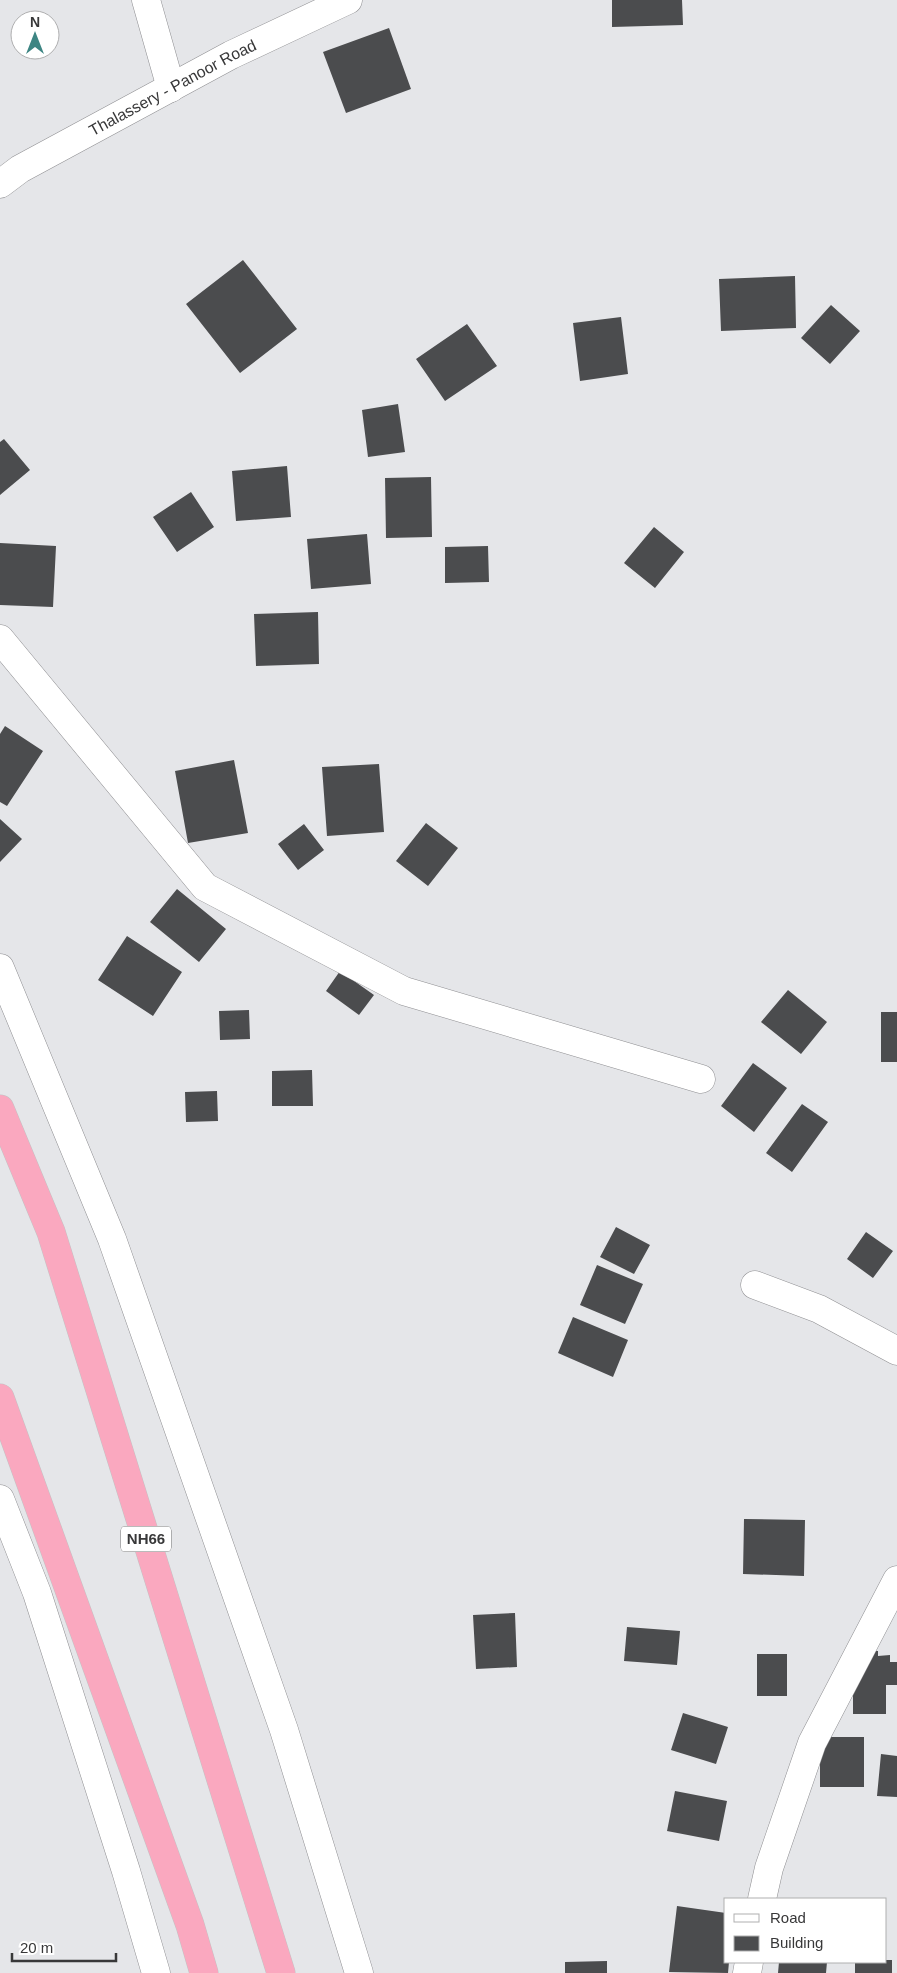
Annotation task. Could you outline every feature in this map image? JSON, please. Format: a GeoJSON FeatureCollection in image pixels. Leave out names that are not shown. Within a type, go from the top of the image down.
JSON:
{"type":"FeatureCollection","features":[{"type":"Feature","properties":{"kind":"highway","name":"NH66"},"geometry":{"type":"LineString","coordinates":[[0,1109],[51,1232],[281,1973]]}},
{"type":"Feature","properties":{"kind":"highway"},"geometry":{"type":"LineString","coordinates":[[0,1398],[187,1916],[204,1973]]}},
{"type":"Feature","properties":{"kind":"street"},"geometry":{"type":"LineString","coordinates":[[146,0],[171,88]]}},
{"type":"Feature","properties":{"kind":"street","name":"Thalassery - Panoor Road"},"geometry":{"type":"LineString","coordinates":[[0,184],[20,169],[231,55],[348,0]]}},
{"type":"Feature","properties":{"kind":"street"},"geometry":{"type":"LineString","coordinates":[[0,639],[205,887],[404,991],[701,1079]]}},
{"type":"Feature","properties":{"kind":"street"},"geometry":{"type":"LineString","coordinates":[[0,968],[112,1239],[284,1730],[359,1973]]}},
{"type":"Feature","properties":{"kind":"street"},"geometry":{"type":"LineString","coordinates":[[755,1285],[819,1309],[897,1352]]}},
{"type":"Feature","properties":{"kind":"street"},"geometry":{"type":"LineString","coordinates":[[0,1499],[37,1593],[126,1871],[156,1973]]}},
{"type":"Feature","properties":{"kind":"street"},"geometry":{"type":"LineString","coordinates":[[762,1898],[769,1868],[812,1743],[897,1580]]}},
{"type":"Feature","properties":{"kind":"building"},"geometry":{"type":"Polygon","coordinates":[[[612,0],[682,0],[683,25],[612,27],[612,0]]]}},
{"type":"Feature","properties":{"kind":"building"},"geometry":{"type":"Polygon","coordinates":[[[389,28],[411,89],[346,113],[323,52],[389,28]]]}},
{"type":"Feature","properties":{"kind":"building"},"geometry":{"type":"Polygon","coordinates":[[[243,260],[297,329],[240,373],[186,304],[243,260]]]}},
{"type":"Feature","properties":{"kind":"building"},"geometry":{"type":"Polygon","coordinates":[[[795,276],[796,328],[721,331],[719,279],[795,276]]]}},
{"type":"Feature","properties":{"kind":"building"},"geometry":{"type":"Polygon","coordinates":[[[831,305],[860,331],[830,364],[801,338],[831,305]]]}},
{"type":"Feature","properties":{"kind":"building"},"geometry":{"type":"Polygon","coordinates":[[[621,317],[628,374],[580,381],[573,323],[621,317]]]}},
{"type":"Feature","properties":{"kind":"building"},"geometry":{"type":"Polygon","coordinates":[[[467,324],[497,366],[445,401],[416,359],[467,324]]]}},
{"type":"Feature","properties":{"kind":"building"},"geometry":{"type":"Polygon","coordinates":[[[398,404],[405,452],[368,457],[362,410],[398,404]]]}},
{"type":"Feature","properties":{"kind":"building"},"geometry":{"type":"Polygon","coordinates":[[[4,439],[30,470],[0,495],[0,442],[4,439]]]}},
{"type":"Feature","properties":{"kind":"building"},"geometry":{"type":"Polygon","coordinates":[[[287,466],[291,517],[236,521],[232,471],[287,466]]]}},
{"type":"Feature","properties":{"kind":"building"},"geometry":{"type":"Polygon","coordinates":[[[431,477],[432,537],[386,538],[385,478],[431,477]]]}},
{"type":"Feature","properties":{"kind":"building"},"geometry":{"type":"Polygon","coordinates":[[[191,492],[214,527],[177,552],[153,517],[191,492]]]}},
{"type":"Feature","properties":{"kind":"building"},"geometry":{"type":"Polygon","coordinates":[[[654,527],[684,552],[655,588],[624,563],[654,527]]]}},
{"type":"Feature","properties":{"kind":"building"},"geometry":{"type":"Polygon","coordinates":[[[367,534],[371,584],[311,589],[307,539],[367,534]]]}},
{"type":"Feature","properties":{"kind":"building"},"geometry":{"type":"Polygon","coordinates":[[[0,543],[56,546],[53,607],[0,605],[0,543]]]}},
{"type":"Feature","properties":{"kind":"building"},"geometry":{"type":"Polygon","coordinates":[[[488,546],[489,582],[445,583],[445,547],[488,546]]]}},
{"type":"Feature","properties":{"kind":"building"},"geometry":{"type":"Polygon","coordinates":[[[318,612],[319,664],[256,666],[254,614],[318,612]]]}},
{"type":"Feature","properties":{"kind":"building"},"geometry":{"type":"Polygon","coordinates":[[[5,726],[43,751],[7,806],[0,802],[0,734],[5,726]]]}},
{"type":"Feature","properties":{"kind":"building"},"geometry":{"type":"Polygon","coordinates":[[[234,760],[248,833],[188,843],[175,771],[234,760]]]}},
{"type":"Feature","properties":{"kind":"building"},"geometry":{"type":"Polygon","coordinates":[[[379,764],[384,832],[327,836],[322,767],[379,764]]]}},
{"type":"Feature","properties":{"kind":"building"},"geometry":{"type":"Polygon","coordinates":[[[0,819],[22,839],[0,862],[0,819]]]}},
{"type":"Feature","properties":{"kind":"building"},"geometry":{"type":"Polygon","coordinates":[[[426,823],[458,848],[428,886],[396,861],[426,823]]]}},
{"type":"Feature","properties":{"kind":"building"},"geometry":{"type":"Polygon","coordinates":[[[304,824],[324,850],[298,870],[278,844],[304,824]]]}},
{"type":"Feature","properties":{"kind":"building"},"geometry":{"type":"Polygon","coordinates":[[[177,889],[226,929],[199,962],[150,922],[177,889]]]}},
{"type":"Feature","properties":{"kind":"building"},"geometry":{"type":"Polygon","coordinates":[[[127,936],[182,972],[153,1016],[98,980],[127,936]]]}},
{"type":"Feature","properties":{"kind":"building"},"geometry":{"type":"Polygon","coordinates":[[[340,971],[374,995],[359,1015],[326,991],[340,971]]]}},
{"type":"Feature","properties":{"kind":"building"},"geometry":{"type":"Polygon","coordinates":[[[788,990],[827,1022],[801,1054],[761,1022],[788,990]]]}},
{"type":"Feature","properties":{"kind":"building"},"geometry":{"type":"Polygon","coordinates":[[[249,1010],[250,1039],[220,1040],[219,1011],[249,1010]]]}},
{"type":"Feature","properties":{"kind":"building"},"geometry":{"type":"Polygon","coordinates":[[[881,1012],[897,1012],[897,1062],[881,1062],[881,1012]]]}},
{"type":"Feature","properties":{"kind":"building"},"geometry":{"type":"Polygon","coordinates":[[[753,1063],[787,1088],[754,1132],[721,1106],[753,1063]]]}},
{"type":"Feature","properties":{"kind":"building"},"geometry":{"type":"Polygon","coordinates":[[[312,1070],[313,1106],[272,1106],[272,1071],[312,1070]]]}},
{"type":"Feature","properties":{"kind":"building"},"geometry":{"type":"Polygon","coordinates":[[[217,1091],[218,1121],[186,1122],[185,1092],[217,1091]]]}},
{"type":"Feature","properties":{"kind":"building"},"geometry":{"type":"Polygon","coordinates":[[[802,1104],[828,1122],[792,1172],[766,1153],[802,1104]]]}},
{"type":"Feature","properties":{"kind":"building"},"geometry":{"type":"Polygon","coordinates":[[[616,1227],[650,1245],[634,1274],[600,1257],[616,1227]]]}},
{"type":"Feature","properties":{"kind":"building"},"geometry":{"type":"Polygon","coordinates":[[[866,1232],[893,1251],[873,1278],[847,1259],[866,1232]]]}},
{"type":"Feature","properties":{"kind":"building"},"geometry":{"type":"Polygon","coordinates":[[[597,1265],[643,1284],[625,1324],[580,1305],[597,1265]]]}},
{"type":"Feature","properties":{"kind":"building"},"geometry":{"type":"Polygon","coordinates":[[[573,1317],[628,1340],[613,1377],[558,1353],[573,1317]]]}},
{"type":"Feature","properties":{"kind":"building"},"geometry":{"type":"Polygon","coordinates":[[[744,1519],[805,1520],[804,1576],[743,1574],[744,1519]]]}},
{"type":"Feature","properties":{"kind":"building"},"geometry":{"type":"Polygon","coordinates":[[[515,1613],[517,1667],[476,1669],[473,1615],[515,1613]]]}},
{"type":"Feature","properties":{"kind":"building"},"geometry":{"type":"Polygon","coordinates":[[[627,1627],[680,1631],[677,1665],[624,1661],[627,1627]]]}},
{"type":"Feature","properties":{"kind":"building"},"geometry":{"type":"Polygon","coordinates":[[[864,1651],[878,1651],[878,1656],[890,1655],[890,1662],[897,1662],[897,1685],[886,1685],[886,1714],[853,1714],[853,1673],[865,1672],[864,1651]]]}},
{"type":"Feature","properties":{"kind":"building"},"geometry":{"type":"Polygon","coordinates":[[[757,1654],[787,1654],[787,1696],[757,1696],[757,1654]]]}},
{"type":"Feature","properties":{"kind":"building"},"geometry":{"type":"Polygon","coordinates":[[[683,1713],[728,1727],[716,1764],[671,1750],[683,1713]]]}},
{"type":"Feature","properties":{"kind":"building"},"geometry":{"type":"Polygon","coordinates":[[[820,1737],[864,1737],[864,1787],[820,1787],[820,1737]]]}},
{"type":"Feature","properties":{"kind":"building"},"geometry":{"type":"Polygon","coordinates":[[[881,1754],[897,1756],[897,1797],[877,1796],[881,1754]]]}},
{"type":"Feature","properties":{"kind":"building"},"geometry":{"type":"Polygon","coordinates":[[[675,1791],[727,1801],[719,1841],[667,1831],[675,1791]]]}},
{"type":"Feature","properties":{"kind":"building"},"geometry":{"type":"Polygon","coordinates":[[[677,1906],[724,1913],[724,1963],[729,1963],[728,1973],[669,1972],[677,1906]]]}},
{"type":"Feature","properties":{"kind":"building"},"geometry":{"type":"Polygon","coordinates":[[[887,1960],[892,1960],[892,1973],[855,1973],[855,1963],[887,1963],[887,1960]]]}},
{"type":"Feature","properties":{"kind":"building"},"geometry":{"type":"Polygon","coordinates":[[[607,1961],[607,1973],[565,1973],[565,1962],[607,1961]]]}},
{"type":"Feature","properties":{"kind":"building"},"geometry":{"type":"Polygon","coordinates":[[[779,1963],[827,1963],[826,1973],[778,1973],[779,1963]]]}}]}
